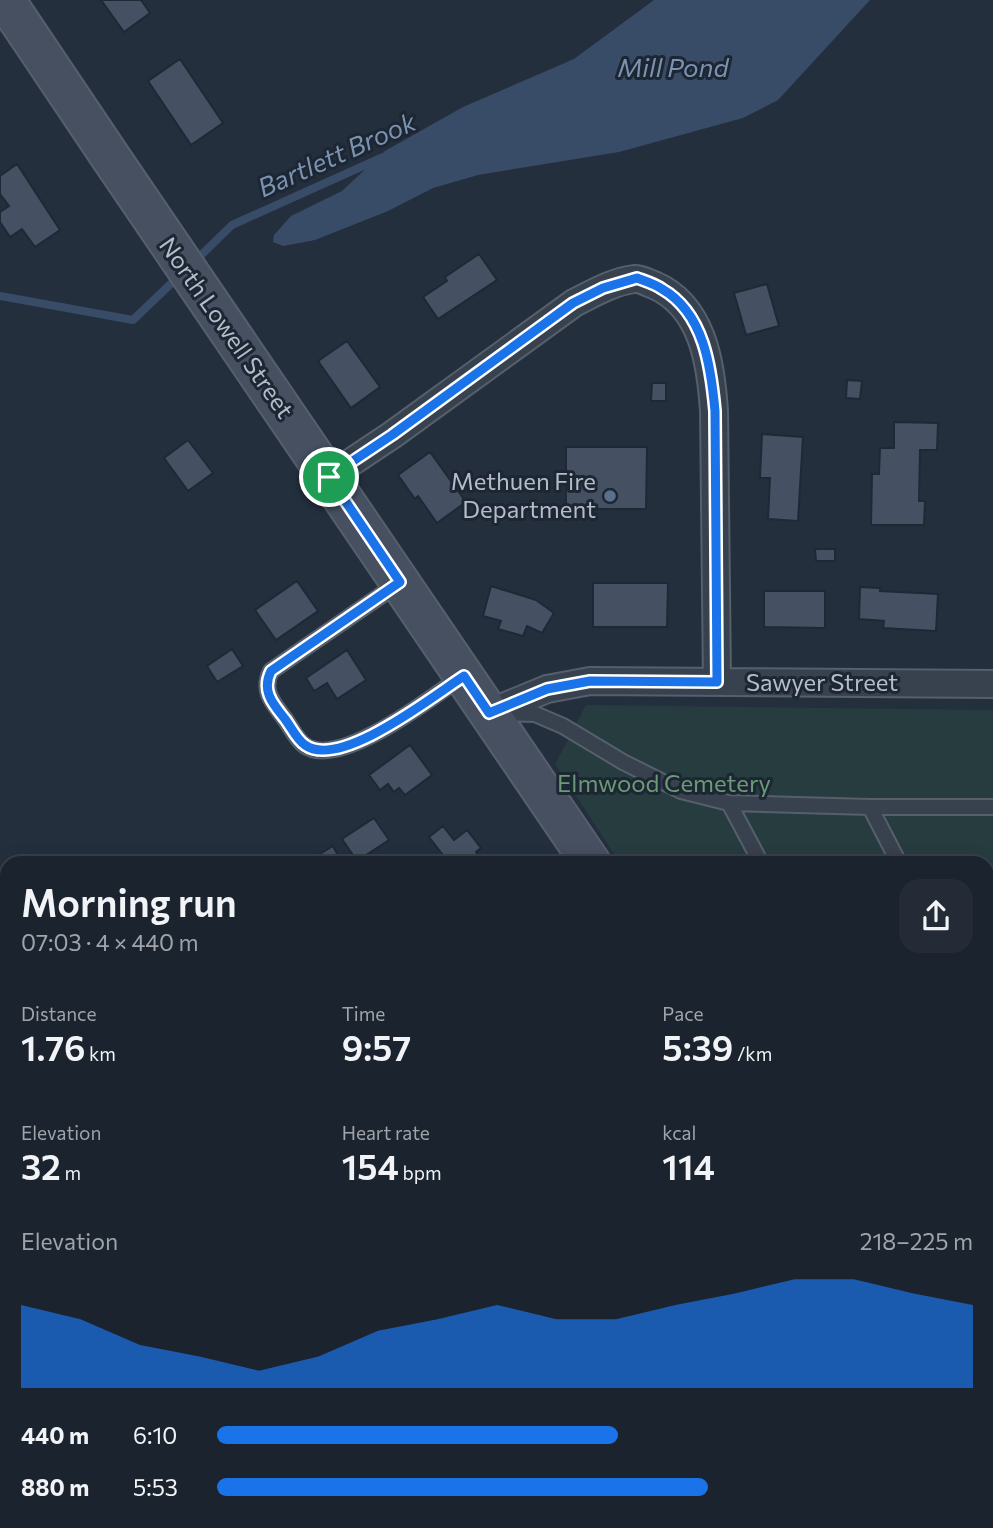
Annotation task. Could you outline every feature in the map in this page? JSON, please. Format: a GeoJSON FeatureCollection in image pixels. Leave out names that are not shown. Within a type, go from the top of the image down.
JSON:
{"type":"FeatureCollection","features":[{"type":"Feature","properties":{"kind":"main road","name":"North Lowell Street"},"geometry":{"type":"LineString","coordinates":[[5,0],[169,247],[586,856]]}},
{"type":"Feature","properties":{"kind":"street"},"geometry":{"type":"LineString","coordinates":[[329,477],[392,435],[573,303],[603,288],[637,278],[663,289],[686,309],[702,338],[711,370],[715,411],[717,682]]}},
{"type":"Feature","properties":{"kind":"street","name":"Sawyer Street"},"geometry":{"type":"LineString","coordinates":[[489,713],[547,689],[590,681],[993,684]]}},
{"type":"Feature","properties":{"kind":"lane"},"geometry":{"type":"LineString","coordinates":[[400,582],[271,671],[267,678],[268,696],[304,745],[320,750],[343,748],[375,734],[464,676]]}},
{"type":"Feature","properties":{"kind":"lane"},"geometry":{"type":"LineString","coordinates":[[489,713],[535,714],[563,726],[623,762],[681,791],[729,803],[993,807]]}},
{"type":"Feature","properties":{"kind":"lane"},"geometry":{"type":"LineString","coordinates":[[729,803],[757,856]]}},
{"type":"Feature","properties":{"kind":"lane"},"geometry":{"type":"LineString","coordinates":[[870,807],[895,856]]}},
{"type":"Feature","properties":{"kind":"green space","name":"Elmwood Cemetery"},"geometry":{"type":"Polygon","coordinates":[[[586,705],[993,710],[993,856],[615,856],[555,764],[586,705]]]}},
{"type":"Feature","properties":{"kind":"water","name":"Mill Pond"},"geometry":{"type":"Polygon","coordinates":[[[654,0],[870,0],[778,100],[743,118],[619,152],[478,175],[433,188],[388,211],[315,240],[283,246],[273,242],[274,235],[291,216],[342,191],[385,151],[463,107],[574,59],[654,0]]]}},
{"type":"Feature","properties":{"kind":"building"},"geometry":{"type":"Polygon","coordinates":[[[101,0],[141,0],[150,13],[124,32],[101,0]]]}},
{"type":"Feature","properties":{"kind":"building"},"geometry":{"type":"Polygon","coordinates":[[[180,59],[223,123],[191,145],[148,81],[180,59]]]}},
{"type":"Feature","properties":{"kind":"building"},"geometry":{"type":"Polygon","coordinates":[[[17,164],[60,230],[35,247],[22,229],[10,237],[0,222],[0,212],[9,206],[0,194],[0,176],[17,164]]]}},
{"type":"Feature","properties":{"kind":"building"},"geometry":{"type":"Polygon","coordinates":[[[479,254],[497,280],[438,319],[423,297],[447,281],[445,277],[479,254]]]}},
{"type":"Feature","properties":{"kind":"building"},"geometry":{"type":"Polygon","coordinates":[[[767,284],[779,326],[746,335],[734,293],[767,284]]]}},
{"type":"Feature","properties":{"kind":"building"},"geometry":{"type":"Polygon","coordinates":[[[347,341],[380,387],[351,408],[318,361],[347,341]]]}},
{"type":"Feature","properties":{"kind":"building"},"geometry":{"type":"Polygon","coordinates":[[[847,380],[862,381],[860,399],[846,398],[847,380]]]}},
{"type":"Feature","properties":{"kind":"building"},"geometry":{"type":"Polygon","coordinates":[[[652,383],[666,383],[666,401],[651,401],[652,383]]]}},
{"type":"Feature","properties":{"kind":"building"},"geometry":{"type":"Polygon","coordinates":[[[894,422],[938,423],[937,450],[920,450],[919,501],[925,501],[924,525],[871,525],[872,474],[879,474],[880,448],[894,448],[894,422]]]}},
{"type":"Feature","properties":{"kind":"building"},"geometry":{"type":"Polygon","coordinates":[[[762,434],[803,437],[798,521],[768,519],[770,478],[760,478],[762,434]]]}},
{"type":"Feature","properties":{"kind":"building"},"geometry":{"type":"Polygon","coordinates":[[[188,440],[213,473],[188,491],[164,458],[188,440]]]}},
{"type":"Feature","properties":{"kind":"building"},"geometry":{"type":"Polygon","coordinates":[[[566,447],[647,447],[646,509],[566,509],[566,447]]]}},
{"type":"Feature","properties":{"kind":"building"},"geometry":{"type":"Polygon","coordinates":[[[430,452],[466,502],[437,523],[418,496],[415,499],[398,475],[430,452]]]}},
{"type":"Feature","properties":{"kind":"building"},"geometry":{"type":"Polygon","coordinates":[[[815,549],[835,549],[835,561],[816,561],[815,549]]]}},
{"type":"Feature","properties":{"kind":"building"},"geometry":{"type":"Polygon","coordinates":[[[297,581],[318,611],[276,640],[255,610],[297,581]]]}},
{"type":"Feature","properties":{"kind":"building"},"geometry":{"type":"Polygon","coordinates":[[[593,583],[668,583],[667,627],[593,627],[593,583]]]}},
{"type":"Feature","properties":{"kind":"building"},"geometry":{"type":"Polygon","coordinates":[[[491,586],[536,600],[554,613],[542,633],[527,626],[523,636],[498,629],[501,621],[483,616],[491,586]]]}},
{"type":"Feature","properties":{"kind":"building"},"geometry":{"type":"Polygon","coordinates":[[[860,587],[880,588],[880,591],[938,594],[936,631],[883,628],[884,621],[859,619],[860,587]]]}},
{"type":"Feature","properties":{"kind":"building"},"geometry":{"type":"Polygon","coordinates":[[[764,591],[825,591],[825,628],[764,627],[764,591]]]}},
{"type":"Feature","properties":{"kind":"building"},"geometry":{"type":"Polygon","coordinates":[[[232,649],[243,666],[217,682],[207,666],[232,649]]]}},
{"type":"Feature","properties":{"kind":"building"},"geometry":{"type":"Polygon","coordinates":[[[347,650],[366,680],[337,699],[327,683],[314,691],[306,678],[347,650]]]}},
{"type":"Feature","properties":{"kind":"building"},"geometry":{"type":"Polygon","coordinates":[[[410,745],[432,775],[405,795],[399,788],[394,792],[388,784],[380,790],[369,775],[410,745]]]}},
{"type":"Feature","properties":{"kind":"building"},"geometry":{"type":"Polygon","coordinates":[[[374,818],[389,840],[365,856],[354,856],[342,839],[374,818]]]}},
{"type":"Feature","properties":{"kind":"building"},"geometry":{"type":"Polygon","coordinates":[[[443,826],[454,840],[467,830],[481,848],[476,852],[479,856],[444,856],[429,837],[443,826]]]}},
{"type":"Feature","properties":{"kind":"building"},"geometry":{"type":"Polygon","coordinates":[[[333,846],[338,856],[319,856],[333,846]]]}},
{"type":"Feature","properties":{"kind":"waterway","name":"Bartlett Brook"},"geometry":{"type":"LineString","coordinates":[[194,262],[232,225],[383,157]]}},
{"type":"Feature","properties":{"kind":"waterway","name":"Bartlett Brook"},"geometry":{"type":"LineString","coordinates":[[0,296],[133,320],[180,275]]}},
{"type":"Feature","properties":{"kind":"place","name":"Methuen Fire Department"},"geometry":{"type":"Point","coordinates":[610,496]}},
{"type":"Feature","properties":{"kind":"route"},"geometry":{"type":"LineString","coordinates":[[637,278],[663,289],[686,309],[702,338],[711,370],[715,411],[717,682],[590,681],[547,689],[489,713],[464,676],[375,734],[343,748],[320,750],[304,745],[268,696],[267,678],[271,671],[400,582],[329,477],[392,435],[573,303],[603,288],[637,278]]}}]}
